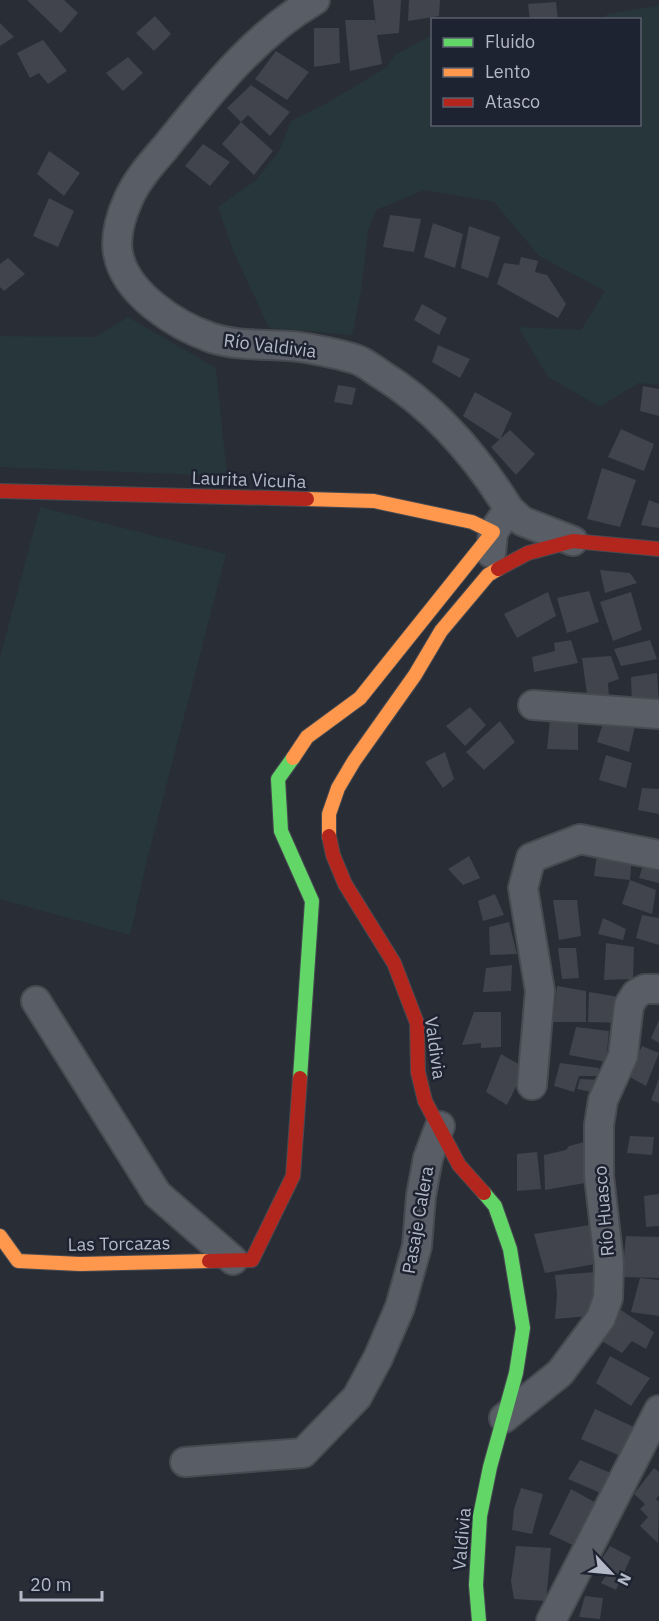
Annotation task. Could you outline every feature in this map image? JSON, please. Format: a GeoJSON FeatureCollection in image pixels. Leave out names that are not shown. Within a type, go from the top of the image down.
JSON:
{"type":"FeatureCollection","features":[{"type":"Feature","properties":{"kind":"street","name":"Río Valdivia"},"geometry":{"type":"LineString","coordinates":[[315,0],[295,12],[234,65],[147,169],[128,200],[119,227],[118,254],[128,276],[140,294],[159,309],[184,325],[213,338],[242,344],[292,346],[357,359],[408,391],[457,439],[488,476],[501,520],[522,521],[573,541]]}},
{"type":"Feature","properties":{"kind":"street","name":"Laurita Vicuña"},"geometry":{"type":"LineString","coordinates":[[0,491],[374,501],[472,522],[501,520]]}},
{"type":"Feature","properties":{"kind":"street"},"geometry":{"type":"LineString","coordinates":[[488,575],[501,520]]}},
{"type":"Feature","properties":{"kind":"street"},"geometry":{"type":"LineString","coordinates":[[36,1001],[157,1194],[242,1260],[293,1176],[312,902],[281,831],[278,779],[307,737],[360,698],[501,520]]}},
{"type":"Feature","properties":{"kind":"street"},"geometry":{"type":"LineString","coordinates":[[573,541],[659,549]]}},
{"type":"Feature","properties":{"kind":"street","name":"Valdivia"},"geometry":{"type":"LineString","coordinates":[[479,1621],[476,1585],[480,1516],[490,1467],[516,1373],[523,1328],[510,1249],[495,1206],[459,1165],[426,1101],[418,1072],[417,1023],[403,984],[381,940],[345,884],[333,855],[328,833],[329,814],[338,788],[354,761],[415,675],[441,631],[469,596],[488,575],[528,553],[573,541]]}},
{"type":"Feature","properties":{"kind":"street"},"geometry":{"type":"LineString","coordinates":[[533,705],[659,714]]}},
{"type":"Feature","properties":{"kind":"street"},"geometry":{"type":"LineString","coordinates":[[532,1085],[540,991],[523,888],[531,858],[580,839],[659,855]]}},
{"type":"Feature","properties":{"kind":"street","name":"Río Huasco"},"geometry":{"type":"LineString","coordinates":[[504,1418],[560,1373],[601,1318],[608,1298],[609,1263],[599,1176],[599,1125],[603,1100],[623,1056],[629,1005],[636,994],[645,989],[659,989]]}},
{"type":"Feature","properties":{"kind":"street","name":"Pasaje Calera"},"geometry":{"type":"LineString","coordinates":[[185,1462],[303,1453],[357,1397],[378,1358],[400,1307],[417,1246],[421,1196],[428,1158],[440,1126]]}},
{"type":"Feature","properties":{"kind":"street","name":"Las Torcazas"},"geometry":{"type":"LineString","coordinates":[[0,1236],[18,1261],[80,1264],[242,1260]]}},
{"type":"Feature","properties":{"kind":"street"},"geometry":{"type":"LineString","coordinates":[[551,1621],[659,1410]]}},
{"type":"Feature","properties":{"kind":"shaded area"},"geometry":{"type":"Polygon","coordinates":[[[659,4],[659,385],[638,383],[600,407],[548,377],[518,327],[581,330],[605,291],[539,256],[494,202],[424,190],[376,210],[368,231],[361,291],[352,335],[269,328],[233,250],[218,207],[256,180],[279,151],[291,121],[327,103],[387,67],[395,55],[431,36],[431,126],[641,126],[641,18],[602,18],[608,14],[659,4]]]}},
{"type":"Feature","properties":{"kind":"shaded area"},"geometry":{"type":"Polygon","coordinates":[[[128,317],[216,368],[227,476],[0,467],[0,336],[96,337],[128,317]]]}},
{"type":"Feature","properties":{"kind":"shaded area"},"geometry":{"type":"Polygon","coordinates":[[[40,507],[226,554],[148,856],[130,935],[0,899],[0,657],[40,507]]]}},
{"type":"Feature","properties":{"kind":"building"},"geometry":{"type":"Polygon","coordinates":[[[27,0],[64,0],[78,13],[61,33],[27,0]]]}},
{"type":"Feature","properties":{"kind":"building"},"geometry":{"type":"Polygon","coordinates":[[[373,0],[401,0],[399,33],[377,35],[382,64],[350,71],[345,20],[375,20],[376,26],[373,0]]]}},
{"type":"Feature","properties":{"kind":"building"},"geometry":{"type":"Polygon","coordinates":[[[409,0],[440,0],[439,16],[408,21],[409,0]]]}},
{"type":"Feature","properties":{"kind":"building"},"geometry":{"type":"Polygon","coordinates":[[[556,2],[558,18],[530,18],[528,4],[556,2]]]}},
{"type":"Feature","properties":{"kind":"building"},"geometry":{"type":"Polygon","coordinates":[[[155,16],[171,34],[154,51],[136,33],[155,16]]]}},
{"type":"Feature","properties":{"kind":"building"},"geometry":{"type":"Polygon","coordinates":[[[0,23],[14,37],[0,46],[0,23]]]}},
{"type":"Feature","properties":{"kind":"building"},"geometry":{"type":"Polygon","coordinates":[[[314,28],[339,28],[340,63],[314,67],[314,28]]]}},
{"type":"Feature","properties":{"kind":"building"},"geometry":{"type":"Polygon","coordinates":[[[43,40],[67,71],[48,84],[39,73],[30,78],[17,53],[43,40]]]}},
{"type":"Feature","properties":{"kind":"building"},"geometry":{"type":"Polygon","coordinates":[[[276,51],[309,72],[287,100],[255,79],[276,51]]]}},
{"type":"Feature","properties":{"kind":"building"},"geometry":{"type":"Polygon","coordinates":[[[128,57],[143,73],[123,91],[106,73],[128,57]]]}},
{"type":"Feature","properties":{"kind":"building"},"geometry":{"type":"Polygon","coordinates":[[[251,85],[290,112],[270,136],[248,115],[241,122],[227,108],[251,85]]]}},
{"type":"Feature","properties":{"kind":"building"},"geometry":{"type":"Polygon","coordinates":[[[241,122],[273,151],[254,175],[222,144],[241,122]]]}},
{"type":"Feature","properties":{"kind":"building"},"geometry":{"type":"Polygon","coordinates":[[[203,144],[230,162],[210,186],[185,166],[203,144]]]}},
{"type":"Feature","properties":{"kind":"building"},"geometry":{"type":"Polygon","coordinates":[[[49,151],[80,173],[64,196],[37,174],[49,151]]]}},
{"type":"Feature","properties":{"kind":"building"},"geometry":{"type":"Polygon","coordinates":[[[49,198],[74,211],[58,247],[33,236],[49,198]]]}},
{"type":"Feature","properties":{"kind":"building"},"geometry":{"type":"Polygon","coordinates":[[[390,215],[421,219],[414,252],[383,247],[390,215]]]}},
{"type":"Feature","properties":{"kind":"building"},"geometry":{"type":"Polygon","coordinates":[[[433,223],[463,234],[455,268],[424,257],[433,223]]]}},
{"type":"Feature","properties":{"kind":"building"},"geometry":{"type":"Polygon","coordinates":[[[469,226],[500,237],[488,278],[461,268],[469,226]]]}},
{"type":"Feature","properties":{"kind":"building"},"geometry":{"type":"Polygon","coordinates":[[[521,257],[538,261],[535,272],[547,275],[566,304],[558,318],[497,284],[504,263],[519,265],[521,257]]]}},
{"type":"Feature","properties":{"kind":"building"},"geometry":{"type":"Polygon","coordinates":[[[8,258],[25,274],[4,291],[0,287],[0,264],[8,258]]]}},
{"type":"Feature","properties":{"kind":"building"},"geometry":{"type":"Polygon","coordinates":[[[422,304],[447,318],[439,335],[414,320],[422,304]]]}},
{"type":"Feature","properties":{"kind":"building"},"geometry":{"type":"Polygon","coordinates":[[[438,345],[470,359],[460,378],[432,362],[438,345]]]}},
{"type":"Feature","properties":{"kind":"building"},"geometry":{"type":"Polygon","coordinates":[[[338,385],[356,388],[352,405],[334,402],[338,385]]]}},
{"type":"Feature","properties":{"kind":"building"},"geometry":{"type":"Polygon","coordinates":[[[643,386],[659,389],[659,416],[640,411],[643,386]]]}},
{"type":"Feature","properties":{"kind":"building"},"geometry":{"type":"Polygon","coordinates":[[[475,392],[512,413],[500,440],[463,416],[475,392]]]}},
{"type":"Feature","properties":{"kind":"building"},"geometry":{"type":"Polygon","coordinates":[[[621,429],[654,444],[644,471],[608,457],[621,429]]]}},
{"type":"Feature","properties":{"kind":"building"},"geometry":{"type":"Polygon","coordinates":[[[510,430],[535,454],[516,475],[491,447],[510,430]]]}},
{"type":"Feature","properties":{"kind":"building"},"geometry":{"type":"Polygon","coordinates":[[[602,468],[636,480],[620,527],[587,519],[602,468]]]}},
{"type":"Feature","properties":{"kind":"building"},"geometry":{"type":"Polygon","coordinates":[[[649,500],[659,504],[659,528],[641,525],[649,500]]]}},
{"type":"Feature","properties":{"kind":"building"},"geometry":{"type":"Polygon","coordinates":[[[600,570],[630,573],[637,583],[605,593],[600,570]]]}},
{"type":"Feature","properties":{"kind":"building"},"geometry":{"type":"Polygon","coordinates":[[[589,591],[599,622],[567,633],[557,598],[589,591]]]}},
{"type":"Feature","properties":{"kind":"building"},"geometry":{"type":"Polygon","coordinates":[[[548,592],[556,616],[517,638],[504,614],[548,592]]]}},
{"type":"Feature","properties":{"kind":"building"},"geometry":{"type":"Polygon","coordinates":[[[631,592],[642,630],[613,641],[600,602],[631,592]]]}},
{"type":"Feature","properties":{"kind":"building"},"geometry":{"type":"Polygon","coordinates":[[[571,640],[578,663],[534,672],[532,657],[555,651],[554,643],[571,640]]]}},
{"type":"Feature","properties":{"kind":"building"},"geometry":{"type":"Polygon","coordinates":[[[650,640],[657,659],[621,666],[614,649],[650,640]]]}},
{"type":"Feature","properties":{"kind":"building"},"geometry":{"type":"Polygon","coordinates":[[[611,656],[619,679],[608,683],[609,698],[588,701],[582,658],[611,656]]]}},
{"type":"Feature","properties":{"kind":"building"},"geometry":{"type":"Polygon","coordinates":[[[657,673],[659,704],[632,706],[631,677],[657,673]]]}},
{"type":"Feature","properties":{"kind":"building"},"geometry":{"type":"Polygon","coordinates":[[[470,707],[486,725],[465,746],[446,726],[470,707]]]}},
{"type":"Feature","properties":{"kind":"building"},"geometry":{"type":"Polygon","coordinates":[[[550,719],[578,721],[578,750],[547,749],[550,719]]]}},
{"type":"Feature","properties":{"kind":"building"},"geometry":{"type":"Polygon","coordinates":[[[604,720],[636,722],[629,752],[597,742],[604,720]]]}},
{"type":"Feature","properties":{"kind":"building"},"geometry":{"type":"Polygon","coordinates":[[[500,721],[515,742],[484,770],[466,752],[500,721]]]}},
{"type":"Feature","properties":{"kind":"building"},"geometry":{"type":"Polygon","coordinates":[[[445,752],[454,779],[443,788],[425,762],[445,752]]]}},
{"type":"Feature","properties":{"kind":"building"},"geometry":{"type":"Polygon","coordinates":[[[606,755],[632,763],[626,788],[599,780],[606,755]]]}},
{"type":"Feature","properties":{"kind":"building"},"geometry":{"type":"Polygon","coordinates":[[[642,788],[659,789],[659,814],[638,810],[642,788]]]}},
{"type":"Feature","properties":{"kind":"building"},"geometry":{"type":"Polygon","coordinates":[[[598,848],[632,854],[630,880],[594,876],[598,848]]]}},
{"type":"Feature","properties":{"kind":"building"},"geometry":{"type":"Polygon","coordinates":[[[469,856],[480,878],[463,885],[448,869],[469,856]]]}},
{"type":"Feature","properties":{"kind":"building"},"geometry":{"type":"Polygon","coordinates":[[[646,856],[659,860],[659,883],[639,878],[646,856]]]}},
{"type":"Feature","properties":{"kind":"building"},"geometry":{"type":"Polygon","coordinates":[[[630,880],[656,890],[652,914],[622,904],[630,880]]]}},
{"type":"Feature","properties":{"kind":"building"},"geometry":{"type":"Polygon","coordinates":[[[495,894],[504,915],[483,921],[478,901],[495,894]]]}},
{"type":"Feature","properties":{"kind":"building"},"geometry":{"type":"Polygon","coordinates":[[[553,900],[577,900],[581,936],[559,940],[553,900]]]}},
{"type":"Feature","properties":{"kind":"building"},"geometry":{"type":"Polygon","coordinates":[[[642,915],[659,918],[659,945],[636,938],[642,915]]]}},
{"type":"Feature","properties":{"kind":"building"},"geometry":{"type":"Polygon","coordinates":[[[603,918],[626,929],[623,940],[598,934],[603,918]]]}},
{"type":"Feature","properties":{"kind":"building"},"geometry":{"type":"Polygon","coordinates":[[[509,922],[517,954],[490,955],[489,927],[509,922]]]}},
{"type":"Feature","properties":{"kind":"building"},"geometry":{"type":"Polygon","coordinates":[[[606,943],[634,947],[633,979],[604,980],[606,943]]]}},
{"type":"Feature","properties":{"kind":"building"},"geometry":{"type":"Polygon","coordinates":[[[558,948],[576,948],[579,978],[562,979],[558,948]]]}},
{"type":"Feature","properties":{"kind":"building"},"geometry":{"type":"Polygon","coordinates":[[[512,965],[511,991],[483,992],[486,968],[512,965]]]}},
{"type":"Feature","properties":{"kind":"building"},"geometry":{"type":"Polygon","coordinates":[[[557,986],[586,991],[586,1022],[553,1022],[557,986]]]}},
{"type":"Feature","properties":{"kind":"building"},"geometry":{"type":"Polygon","coordinates":[[[589,992],[625,998],[623,1023],[588,1022],[589,992]]]}},
{"type":"Feature","properties":{"kind":"building"},"geometry":{"type":"Polygon","coordinates":[[[474,1012],[501,1012],[501,1047],[481,1048],[481,1043],[462,1045],[474,1012]]]}},
{"type":"Feature","properties":{"kind":"building"},"geometry":{"type":"Polygon","coordinates":[[[659,1020],[659,1043],[651,1038],[659,1020]]]}},
{"type":"Feature","properties":{"kind":"building"},"geometry":{"type":"Polygon","coordinates":[[[576,1027],[609,1031],[606,1062],[569,1055],[576,1027]]]}},
{"type":"Feature","properties":{"kind":"building"},"geometry":{"type":"Polygon","coordinates":[[[642,1046],[659,1053],[646,1086],[628,1076],[642,1046]]]}},
{"type":"Feature","properties":{"kind":"building"},"geometry":{"type":"Polygon","coordinates":[[[501,1054],[525,1068],[507,1105],[486,1092],[501,1054]]]}},
{"type":"Feature","properties":{"kind":"building"},"geometry":{"type":"Polygon","coordinates":[[[560,1063],[599,1068],[598,1076],[579,1076],[574,1092],[554,1086],[560,1063]]]}},
{"type":"Feature","properties":{"kind":"building"},"geometry":{"type":"Polygon","coordinates":[[[659,1078],[659,1103],[651,1100],[659,1078]]]}},
{"type":"Feature","properties":{"kind":"building"},"geometry":{"type":"Polygon","coordinates":[[[580,1079],[604,1080],[601,1094],[577,1089],[580,1079]]]}},
{"type":"Feature","properties":{"kind":"building"},"geometry":{"type":"Polygon","coordinates":[[[630,1136],[654,1137],[652,1155],[627,1153],[630,1136]]]}},
{"type":"Feature","properties":{"kind":"building"},"geometry":{"type":"Polygon","coordinates":[[[588,1141],[596,1181],[545,1190],[544,1155],[566,1150],[569,1146],[588,1141]]]}},
{"type":"Feature","properties":{"kind":"building"},"geometry":{"type":"Polygon","coordinates":[[[537,1152],[541,1189],[517,1191],[517,1154],[537,1152]]]}},
{"type":"Feature","properties":{"kind":"building"},"geometry":{"type":"Polygon","coordinates":[[[659,1194],[659,1226],[646,1227],[644,1196],[659,1194]]]}},
{"type":"Feature","properties":{"kind":"building"},"geometry":{"type":"Polygon","coordinates":[[[596,1224],[601,1263],[545,1273],[534,1234],[596,1224]]]}},
{"type":"Feature","properties":{"kind":"building"},"geometry":{"type":"Polygon","coordinates":[[[626,1236],[659,1237],[659,1278],[624,1277],[626,1236]]]}},
{"type":"Feature","properties":{"kind":"building"},"geometry":{"type":"Polygon","coordinates":[[[597,1272],[596,1299],[589,1316],[555,1319],[557,1295],[555,1275],[597,1272]]]}},
{"type":"Feature","properties":{"kind":"building"},"geometry":{"type":"Polygon","coordinates":[[[640,1278],[659,1280],[659,1316],[631,1312],[640,1278]]]}},
{"type":"Feature","properties":{"kind":"building"},"geometry":{"type":"Polygon","coordinates":[[[618,1308],[654,1332],[646,1349],[632,1341],[622,1353],[600,1340],[618,1308]]]}},
{"type":"Feature","properties":{"kind":"building"},"geometry":{"type":"Polygon","coordinates":[[[610,1356],[650,1378],[631,1406],[596,1383],[610,1356]]]}},
{"type":"Feature","properties":{"kind":"building"},"geometry":{"type":"Polygon","coordinates":[[[595,1409],[634,1427],[623,1457],[581,1439],[595,1409]]]}},
{"type":"Feature","properties":{"kind":"building"},"geometry":{"type":"Polygon","coordinates":[[[580,1460],[618,1476],[610,1497],[568,1479],[580,1460]]]}},
{"type":"Feature","properties":{"kind":"building"},"geometry":{"type":"Polygon","coordinates":[[[654,1468],[659,1472],[659,1495],[656,1499],[659,1502],[658,1543],[640,1526],[648,1517],[640,1509],[645,1504],[634,1494],[654,1468]]]}},
{"type":"Feature","properties":{"kind":"building"},"geometry":{"type":"Polygon","coordinates":[[[521,1488],[543,1494],[532,1534],[512,1530],[514,1509],[521,1488]]]}},
{"type":"Feature","properties":{"kind":"building"},"geometry":{"type":"Polygon","coordinates":[[[571,1489],[598,1504],[577,1547],[549,1534],[571,1489]]]}},
{"type":"Feature","properties":{"kind":"building"},"geometry":{"type":"Polygon","coordinates":[[[516,1546],[551,1548],[546,1601],[514,1599],[511,1581],[516,1546]]]}},
{"type":"Feature","properties":{"kind":"building"},"geometry":{"type":"Polygon","coordinates":[[[610,1546],[631,1557],[616,1590],[601,1583],[607,1574],[596,1568],[610,1546]]]}},
{"type":"Feature","properties":{"kind":"building"},"geometry":{"type":"Polygon","coordinates":[[[585,1596],[603,1598],[600,1619],[579,1617],[585,1596]]]}},
{"type":"Feature","properties":{"kind":"traffic: fast"},"geometry":{"type":"LineString","coordinates":[[293,758],[278,779],[281,831],[312,901],[300,1078]]}},
{"type":"Feature","properties":{"kind":"traffic: fast"},"geometry":{"type":"LineString","coordinates":[[479,1621],[476,1585],[480,1516],[490,1467],[516,1373],[523,1328],[510,1249],[495,1206],[484,1193]]}},
{"type":"Feature","properties":{"kind":"traffic: slow"},"geometry":{"type":"LineString","coordinates":[[293,758],[307,737],[360,698],[493,532],[472,522],[374,501],[307,499]]}},
{"type":"Feature","properties":{"kind":"traffic: slow"},"geometry":{"type":"LineString","coordinates":[[329,836],[329,814],[338,788],[354,761],[415,675],[441,631],[488,575],[498,569]]}},
{"type":"Feature","properties":{"kind":"traffic: slow"},"geometry":{"type":"LineString","coordinates":[[0,1236],[18,1261],[80,1264],[209,1261]]}},
{"type":"Feature","properties":{"kind":"traffic: jam"},"geometry":{"type":"LineString","coordinates":[[0,491],[307,499]]}},
{"type":"Feature","properties":{"kind":"traffic: jam"},"geometry":{"type":"LineString","coordinates":[[498,569],[528,553],[573,541],[659,549]]}},
{"type":"Feature","properties":{"kind":"traffic: jam"},"geometry":{"type":"LineString","coordinates":[[329,836],[333,855],[345,884],[394,963],[417,1023],[418,1072],[425,1101],[459,1165],[484,1193]]}},
{"type":"Feature","properties":{"kind":"traffic: jam"},"geometry":{"type":"LineString","coordinates":[[209,1261],[252,1260],[293,1176],[300,1078]]}}]}
